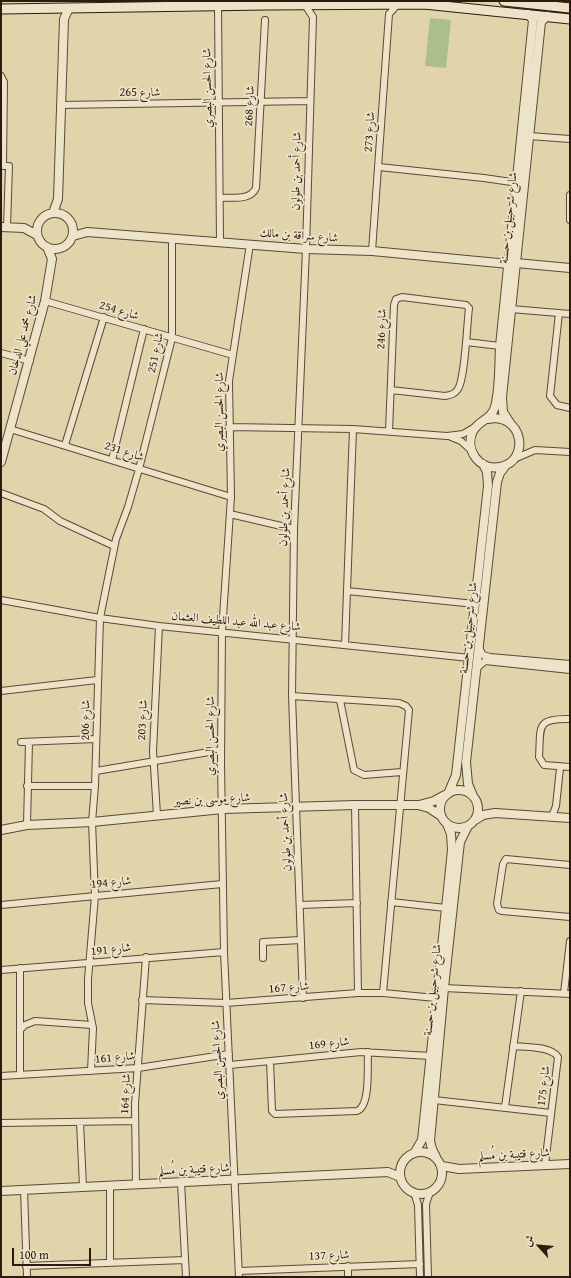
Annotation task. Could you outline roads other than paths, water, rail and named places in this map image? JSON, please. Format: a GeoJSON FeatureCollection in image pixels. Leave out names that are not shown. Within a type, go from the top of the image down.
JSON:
{"type":"FeatureCollection","features":[{"type":"Feature","properties":{"kind":"main road"},"geometry":{"type":"LineString","coordinates":[[147,7],[158,1]]}},
{"type":"Feature","properties":{"kind":"main road"},"geometry":{"type":"LineString","coordinates":[[1,10],[147,7],[197,3],[218,5],[322,5],[439,4],[459,2],[480,4],[481,1]]}},
{"type":"Feature","properties":{"kind":"main road"},"geometry":{"type":"LineString","coordinates":[[504,1],[550,4],[570,8]]}},
{"type":"Feature","properties":{"kind":"main road"},"geometry":{"type":"LineString","coordinates":[[439,4],[570,18]]}},
{"type":"Feature","properties":{"kind":"street"},"geometry":{"type":"LineString","coordinates":[[378,4],[389,14],[398,4]]}},
{"type":"Feature","properties":{"kind":"street","name":"شارع الحسن البصري"},"geometry":{"type":"LineString","coordinates":[[218,5],[221,198],[220,243]]}},
{"type":"Feature","properties":{"kind":"street"},"geometry":{"type":"LineString","coordinates":[[304,5],[313,17],[322,5]]}},
{"type":"Feature","properties":{"kind":"street"},"geometry":{"type":"LineString","coordinates":[[56,8],[64,19]]}},
{"type":"Feature","properties":{"kind":"street"},"geometry":{"type":"LineString","coordinates":[[53,213],[58,199],[64,19],[69,8]]}},
{"type":"Feature","properties":{"kind":"street","name":"شارع 273"},"geometry":{"type":"LineString","coordinates":[[372,251],[389,14]]}},
{"type":"Feature","properties":{"kind":"street","name":"شارع شرحبيل بن حسنة"},"geometry":{"type":"LineString","coordinates":[[511,424],[502,407],[512,309],[518,183],[533,20],[528,14]]}},
{"type":"Feature","properties":{"kind":"street","name":"شارع شرحبيل بن حسنة"},"geometry":{"type":"LineString","coordinates":[[488,419],[494,408],[497,397],[500,346],[513,264],[541,22],[547,16]]}},
{"type":"Feature","properties":{"kind":"street","name":"شارع أحمد بن طولون"},"geometry":{"type":"LineString","coordinates":[[303,998],[292,696],[294,529],[306,249],[313,17]]}},
{"type":"Feature","properties":{"kind":"street","name":"شارع 268"},"geometry":{"type":"LineString","coordinates":[[221,198],[247,197],[254,193],[257,183],[265,20]]}},
{"type":"Feature","properties":{"kind":"street"},"geometry":{"type":"LineString","coordinates":[[1,76],[4,82],[4,227],[24,228],[38,235]]}},
{"type":"Feature","properties":{"kind":"street","name":"شارع 265"},"geometry":{"type":"LineString","coordinates":[[61,105],[220,104],[310,101]]}},
{"type":"Feature","properties":{"kind":"street"},"geometry":{"type":"LineString","coordinates":[[529,136],[570,139]]}},
{"type":"Feature","properties":{"kind":"street"},"geometry":{"type":"LineString","coordinates":[[379,168],[484,178],[518,183]]}},
{"type":"Feature","properties":{"kind":"street"},"geometry":{"type":"LineString","coordinates":[[570,195],[570,220]]}},
{"type":"Feature","properties":{"kind":"street"},"geometry":{"type":"LineString","coordinates":[[39,222],[38,235],[41,243],[47,247],[60,248],[67,245],[73,236],[72,225],[63,214],[58,199]]}},
{"type":"Feature","properties":{"kind":"street"},"geometry":{"type":"LineString","coordinates":[[24,228],[39,222],[43,217],[53,213],[63,214]]}},
{"type":"Feature","properties":{"kind":"street","name":"شارع سراقة بن مالك"},"geometry":{"type":"LineString","coordinates":[[72,225],[87,232],[172,240],[250,244],[306,249],[372,251],[570,268]]}},
{"type":"Feature","properties":{"kind":"street","name":"شارع سراقة بن مالك"},"geometry":{"type":"LineString","coordinates":[[73,236],[87,232]]}},
{"type":"Feature","properties":{"kind":"street","name":"شارع 251"},"geometry":{"type":"LineString","coordinates":[[114,546],[139,469],[172,338],[172,240]]}},
{"type":"Feature","properties":{"kind":"street","name":"شارع الحسن البصري"},"geometry":{"type":"LineString","coordinates":[[239,1274],[222,884],[222,632],[230,514],[229,381],[250,244]]}},
{"type":"Feature","properties":{"kind":"street"},"geometry":{"type":"LineString","coordinates":[[47,247],[52,259]]}},
{"type":"Feature","properties":{"kind":"street","name":"شارع محمد علي الدخان"},"geometry":{"type":"LineString","coordinates":[[1,462],[2,452],[30,361],[45,301],[52,259],[60,248]]}},
{"type":"Feature","properties":{"kind":"street","name":"شارع 246"},"geometry":{"type":"LineString","coordinates":[[389,431],[394,305],[396,299],[402,297],[466,305],[469,308],[466,342]]}},
{"type":"Feature","properties":{"kind":"street","name":"شارع 254"},"geometry":{"type":"LineString","coordinates":[[45,301],[233,355]]}},
{"type":"Feature","properties":{"kind":"street"},"geometry":{"type":"LineString","coordinates":[[512,309],[570,314]]}},
{"type":"Feature","properties":{"kind":"street"},"geometry":{"type":"LineString","coordinates":[[559,313],[550,396],[557,405],[570,408]]}},
{"type":"Feature","properties":{"kind":"street"},"geometry":{"type":"LineString","coordinates":[[65,445],[104,317]]}},
{"type":"Feature","properties":{"kind":"street"},"geometry":{"type":"LineString","coordinates":[[112,460],[144,330]]}},
{"type":"Feature","properties":{"kind":"street"},"geometry":{"type":"LineString","coordinates":[[391,390],[445,396],[455,393],[461,384],[466,342],[500,346]]}},
{"type":"Feature","properties":{"kind":"street"},"geometry":{"type":"LineString","coordinates":[[1,353],[30,361]]}},
{"type":"Feature","properties":{"kind":"street"},"geometry":{"type":"LineString","coordinates":[[229,428],[353,429],[447,436],[463,434],[488,419],[497,418],[511,424],[516,430],[519,442],[516,454],[509,462]]}},
{"type":"Feature","properties":{"kind":"street"},"geometry":{"type":"LineString","coordinates":[[472,451],[471,437],[477,425]]}},
{"type":"Feature","properties":{"kind":"street","name":"شارع 231"},"geometry":{"type":"LineString","coordinates":[[10,429],[230,497]]}},
{"type":"Feature","properties":{"kind":"street"},"geometry":{"type":"LineString","coordinates":[[345,645],[353,429]]}},
{"type":"Feature","properties":{"kind":"street"},"geometry":{"type":"LineString","coordinates":[[447,436],[461,441],[483,464],[495,467],[509,462],[520,455],[535,450],[570,452]]}},
{"type":"Feature","properties":{"kind":"street","name":"شارع شرحبيل بن حسنة"},"geometry":{"type":"LineString","coordinates":[[474,797],[468,784],[466,762],[497,482],[500,473],[509,462]]}},
{"type":"Feature","properties":{"kind":"street","name":"شارع شرحبيل بن حسنة"},"geometry":{"type":"LineString","coordinates":[[446,794],[456,775],[470,658],[488,486],[487,472],[483,464]]}},
{"type":"Feature","properties":{"kind":"street"},"geometry":{"type":"LineString","coordinates":[[1,493],[44,509],[60,521],[114,546]]}},
{"type":"Feature","properties":{"kind":"street"},"geometry":{"type":"LineString","coordinates":[[230,514],[294,529]]}},
{"type":"Feature","properties":{"kind":"street","name":"شارع 206"},"geometry":{"type":"LineString","coordinates":[[91,1071],[92,1025],[88,1003],[95,896],[92,822],[96,771],[100,618],[114,546]]}},
{"type":"Feature","properties":{"kind":"street"},"geometry":{"type":"LineString","coordinates":[[347,591],[475,604]]}},
{"type":"Feature","properties":{"kind":"street","name":"شارع عبد الله عبد اللطيف العثمان"},"geometry":{"type":"LineString","coordinates":[[1,600],[100,618],[159,626],[470,658]]}},
{"type":"Feature","properties":{"kind":"street","name":"شارع 203"},"geometry":{"type":"LineString","coordinates":[[157,815],[153,761],[159,626]]}},
{"type":"Feature","properties":{"kind":"street"},"geometry":{"type":"LineString","coordinates":[[479,648],[483,655],[490,657],[570,664]]}},
{"type":"Feature","properties":{"kind":"street"},"geometry":{"type":"LineString","coordinates":[[476,669],[485,661],[570,670]]}},
{"type":"Feature","properties":{"kind":"street"},"geometry":{"type":"LineString","coordinates":[[1,691],[98,680]]}},
{"type":"Feature","properties":{"kind":"street"},"geometry":{"type":"LineString","coordinates":[[292,696],[399,703],[408,708],[410,716],[402,772],[383,993]]}},
{"type":"Feature","properties":{"kind":"street"},"geometry":{"type":"LineString","coordinates":[[340,700],[352,766],[355,771],[367,775],[402,772]]}},
{"type":"Feature","properties":{"kind":"street"},"geometry":{"type":"LineString","coordinates":[[570,719],[548,720],[541,729],[538,757],[540,762],[544,765],[560,768],[570,767]]}},
{"type":"Feature","properties":{"kind":"street"},"geometry":{"type":"LineString","coordinates":[[20,742],[96,739]]}},
{"type":"Feature","properties":{"kind":"street"},"geometry":{"type":"LineString","coordinates":[[27,825],[29,742]]}},
{"type":"Feature","properties":{"kind":"street"},"geometry":{"type":"LineString","coordinates":[[96,771],[221,750]]}},
{"type":"Feature","properties":{"kind":"street"},"geometry":{"type":"LineString","coordinates":[[552,816],[556,806],[560,768]]}},
{"type":"Feature","properties":{"kind":"street"},"geometry":{"type":"LineString","coordinates":[[28,786],[95,786]]}},
{"type":"Feature","properties":{"kind":"street"},"geometry":{"type":"LineString","coordinates":[[495,813],[484,808],[474,797],[463,790],[453,790],[446,794],[440,807],[441,816],[447,824],[455,828],[468,826],[483,815],[495,813],[570,818]]}},
{"type":"Feature","properties":{"kind":"street","name":"شارع موسى بن نصير"},"geometry":{"type":"LineString","coordinates":[[3,827],[92,822],[223,810],[355,805],[418,805],[434,801],[446,794]]}},
{"type":"Feature","properties":{"kind":"street"},"geometry":{"type":"LineString","coordinates":[[474,797],[478,808],[475,820]]}},
{"type":"Feature","properties":{"kind":"street"},"geometry":{"type":"LineString","coordinates":[[355,805],[358,993]]}},
{"type":"Feature","properties":{"kind":"street","name":"شارع موسى بن نصير"},"geometry":{"type":"LineString","coordinates":[[418,805],[429,808],[441,816]]}},
{"type":"Feature","properties":{"kind":"street","name":"شارع شرحبيل بن حسنة"},"geometry":{"type":"LineString","coordinates":[[415,1152],[422,1140],[446,908],[452,845],[451,834],[447,824]]}},
{"type":"Feature","properties":{"kind":"street","name":"شارع شرحبيل بن حسنة"},"geometry":{"type":"LineString","coordinates":[[436,1157],[430,1143],[444,988],[460,842],[468,826]]}},
{"type":"Feature","properties":{"kind":"street"},"geometry":{"type":"LineString","coordinates":[[570,865],[506,858],[503,864],[497,904],[499,910],[570,917]]}},
{"type":"Feature","properties":{"kind":"street","name":"شارع 194"},"geometry":{"type":"LineString","coordinates":[[1,905],[222,884]]}},
{"type":"Feature","properties":{"kind":"street"},"geometry":{"type":"LineString","coordinates":[[391,902],[446,908]]}},
{"type":"Feature","properties":{"kind":"street"},"geometry":{"type":"LineString","coordinates":[[300,905],[357,903]]}},
{"type":"Feature","properties":{"kind":"street"},"geometry":{"type":"LineString","coordinates":[[263,958],[262,942],[301,940]]}},
{"type":"Feature","properties":{"kind":"street"},"geometry":{"type":"LineString","coordinates":[[444,988],[567,993],[570,941]]}},
{"type":"Feature","properties":{"kind":"street","name":"شارع 191"},"geometry":{"type":"LineString","coordinates":[[1,970],[146,957],[224,952]]}},
{"type":"Feature","properties":{"kind":"street","name":"شارع 164"},"geometry":{"type":"LineString","coordinates":[[136,1185],[135,1121],[146,957]]}},
{"type":"Feature","properties":{"kind":"street"},"geometry":{"type":"LineString","coordinates":[[20,968],[20,1075]]}},
{"type":"Feature","properties":{"kind":"street"},"geometry":{"type":"LineString","coordinates":[[505,1108],[520,991]]}},
{"type":"Feature","properties":{"kind":"street","name":"شارع 167"},"geometry":{"type":"LineString","coordinates":[[142,1000],[226,1003],[358,993],[383,993],[436,998]]}},
{"type":"Feature","properties":{"kind":"street"},"geometry":{"type":"LineString","coordinates":[[20,1030],[25,1025],[35,1021],[92,1025]]}},
{"type":"Feature","properties":{"kind":"street","name":"شارع 175"},"geometry":{"type":"LineString","coordinates":[[513,1046],[544,1050],[557,1055],[558,1060],[545,1165]]}},
{"type":"Feature","properties":{"kind":"street"},"geometry":{"type":"LineString","coordinates":[[270,1061],[272,1111],[274,1114],[360,1110],[366,1100],[368,1052]]}},
{"type":"Feature","properties":{"kind":"street","name":"شارع 169"},"geometry":{"type":"LineString","coordinates":[[230,1065],[368,1052],[431,1056]]}},
{"type":"Feature","properties":{"kind":"street","name":"شارع 161"},"geometry":{"type":"LineString","coordinates":[[1,1076],[138,1068],[229,1054]]}},
{"type":"Feature","properties":{"kind":"street"},"geometry":{"type":"LineString","coordinates":[[434,1100],[552,1113]]}},
{"type":"Feature","properties":{"kind":"street"},"geometry":{"type":"LineString","coordinates":[[1,1123],[135,1121]]}},
{"type":"Feature","properties":{"kind":"street"},"geometry":{"type":"LineString","coordinates":[[80,1122],[83,1187]]}},
{"type":"Feature","properties":{"kind":"street"},"geometry":{"type":"LineString","coordinates":[[415,1152],[426,1152],[436,1157],[442,1166],[442,1178],[439,1185],[430,1192],[421,1194],[414,1192],[405,1186],[400,1177],[402,1164],[409,1156],[415,1152]]}},
{"type":"Feature","properties":{"kind":"street","name":"شارع قتيبة بن مُسلم"},"geometry":{"type":"LineString","coordinates":[[388,1172],[402,1164]]}},
{"type":"Feature","properties":{"kind":"street","name":"شارع قتيبة بن مُسلم"},"geometry":{"type":"LineString","coordinates":[[442,1166],[459,1169],[570,1164]]}},
{"type":"Feature","properties":{"kind":"street","name":"شارع قتيبة بن مُسلم"},"geometry":{"type":"LineString","coordinates":[[442,1178],[459,1169]]}},
{"type":"Feature","properties":{"kind":"street","name":"شارع قتيبة بن مُسلم"},"geometry":{"type":"LineString","coordinates":[[1,1191],[388,1172],[400,1177]]}},
{"type":"Feature","properties":{"kind":"street"},"geometry":{"type":"LineString","coordinates":[[181,1182],[186,1277]]}},
{"type":"Feature","properties":{"kind":"street"},"geometry":{"type":"LineString","coordinates":[[110,1186],[110,1263]]}},
{"type":"Feature","properties":{"kind":"street"},"geometry":{"type":"LineString","coordinates":[[24,1190],[27,1277]]}},
{"type":"Feature","properties":{"kind":"street"},"geometry":{"type":"LineString","coordinates":[[414,1192],[418,1205],[420,1277]]}},
{"type":"Feature","properties":{"kind":"street"},"geometry":{"type":"LineString","coordinates":[[428,1277],[426,1204],[430,1192]]}},
{"type":"Feature","properties":{"kind":"street"},"geometry":{"type":"LineString","coordinates":[[26,1266],[185,1260]]}},
{"type":"Feature","properties":{"kind":"street","name":"شارع 137"},"geometry":{"type":"LineString","coordinates":[[239,1274],[348,1266],[420,1264]]}},
{"type":"Feature","properties":{"kind":"street"},"geometry":{"type":"LineString","coordinates":[[348,1266],[348,1277]]}}]}
